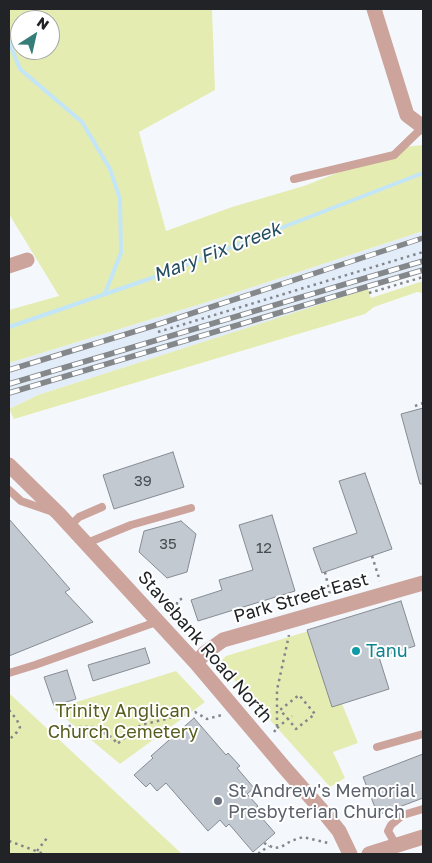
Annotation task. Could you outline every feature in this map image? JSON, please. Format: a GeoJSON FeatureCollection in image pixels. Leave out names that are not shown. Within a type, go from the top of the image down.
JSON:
{"type":"FeatureCollection","features":[{"type":"Feature","properties":{"kind":"street"},"geometry":{"type":"LineString","coordinates":[[374,9],[407,115],[423,127]]}},
{"type":"Feature","properties":{"kind":"street"},"geometry":{"type":"LineString","coordinates":[[9,266],[27,260]]}},
{"type":"Feature","properties":{"kind":"street","name":"Stavebank Road North"},"geometry":{"type":"LineString","coordinates":[[14,470],[87,544],[166,619],[196,663],[339,831],[350,854]]}},
{"type":"Feature","properties":{"kind":"street","name":"Park Street East"},"geometry":{"type":"LineString","coordinates":[[196,663],[205,653],[223,640],[423,583]]}},
{"type":"Feature","properties":{"kind":"street"},"geometry":{"type":"LineString","coordinates":[[369,854],[423,837]]}},
{"type":"Feature","properties":{"kind":"lane"},"geometry":{"type":"LineString","coordinates":[[294,179],[394,154],[423,127]]}},
{"type":"Feature","properties":{"kind":"lane"},"geometry":{"type":"LineString","coordinates":[[9,490],[20,501],[59,514]]}},
{"type":"Feature","properties":{"kind":"lane"},"geometry":{"type":"LineString","coordinates":[[70,526],[79,516],[102,506]]}},
{"type":"Feature","properties":{"kind":"lane"},"geometry":{"type":"LineString","coordinates":[[87,544],[131,525],[191,508]]}},
{"type":"Feature","properties":{"kind":"lane"},"geometry":{"type":"LineString","coordinates":[[9,673],[35,666],[166,619]]}},
{"type":"Feature","properties":{"kind":"lane"},"geometry":{"type":"LineString","coordinates":[[377,747],[423,734]]}},
{"type":"Feature","properties":{"kind":"lane"},"geometry":{"type":"LineString","coordinates":[[396,845],[388,831],[391,825],[403,815],[423,809]]}},
{"type":"Feature","properties":{"kind":"path"},"geometry":{"type":"LineString","coordinates":[[158,332],[423,252]]}},
{"type":"Feature","properties":{"kind":"path"},"geometry":{"type":"LineString","coordinates":[[369,294],[423,278]]}},
{"type":"Feature","properties":{"kind":"path"},"geometry":{"type":"LineString","coordinates":[[415,406],[423,403]]}},
{"type":"Feature","properties":{"kind":"path"},"geometry":{"type":"LineString","coordinates":[[372,556],[380,582]]}},
{"type":"Feature","properties":{"kind":"path"},"geometry":{"type":"LineString","coordinates":[[324,572],[331,597]]}},
{"type":"Feature","properties":{"kind":"path"},"geometry":{"type":"LineString","coordinates":[[166,619],[178,600],[185,598]]}},
{"type":"Feature","properties":{"kind":"path"},"geometry":{"type":"LineString","coordinates":[[277,728],[277,690],[290,631]]}},
{"type":"Feature","properties":{"kind":"path"},"geometry":{"type":"LineString","coordinates":[[299,695],[315,714],[296,729],[288,719],[280,710],[299,695]]}},
{"type":"Feature","properties":{"kind":"path"},"geometry":{"type":"LineString","coordinates":[[9,710],[20,727],[9,740]]}},
{"type":"Feature","properties":{"kind":"path"},"geometry":{"type":"LineString","coordinates":[[69,726],[73,730],[80,727],[93,727],[113,738],[117,744],[141,726],[195,712],[207,719],[222,715]]}},
{"type":"Feature","properties":{"kind":"path"},"geometry":{"type":"LineString","coordinates":[[274,732],[292,716]]}},
{"type":"Feature","properties":{"kind":"path"},"geometry":{"type":"LineString","coordinates":[[264,843],[274,848],[281,847],[291,840],[303,837],[328,843]]}},
{"type":"Feature","properties":{"kind":"path"},"geometry":{"type":"LineString","coordinates":[[36,850],[47,838]]}},
{"type":"Feature","properties":{"kind":"path"},"geometry":{"type":"LineString","coordinates":[[9,841],[44,854]]}},
{"type":"Feature","properties":{"kind":"path"},"geometry":{"type":"LineString","coordinates":[[260,854],[269,846]]}},
{"type":"Feature","properties":{"kind":"shaded area"},"geometry":{"type":"Polygon","coordinates":[[[423,231],[423,272],[38,395],[9,409],[9,363],[204,303],[423,231]]]}},
{"type":"Feature","properties":{"kind":"green space"},"geometry":{"type":"Polygon","coordinates":[[[9,9],[212,9],[215,90],[139,132],[166,231],[232,207],[304,186],[403,147],[423,145],[423,231],[204,303],[9,363],[9,310],[59,296],[9,214],[9,9]]]}},
{"type":"Feature","properties":{"kind":"green space"},"geometry":{"type":"Polygon","coordinates":[[[423,281],[423,293],[417,292],[374,307],[365,314],[14,419],[9,409],[38,395],[368,289],[371,298],[423,281]]]}},
{"type":"Feature","properties":{"kind":"green space"},"geometry":{"type":"Polygon","coordinates":[[[312,630],[358,743],[333,752],[345,778],[330,787],[219,663],[226,656],[312,630]]]}},
{"type":"Feature","properties":{"kind":"green space","name":"Trinity Anglican Church Cemetery"},"geometry":{"type":"Polygon","coordinates":[[[176,671],[205,702],[120,764],[54,709],[176,671]]]}},
{"type":"Feature","properties":{"kind":"green space"},"geometry":{"type":"Polygon","coordinates":[[[10,694],[182,854],[9,854],[10,694]]]}},
{"type":"Feature","properties":{"kind":"building"},"geometry":{"type":"Polygon","coordinates":[[[423,408],[423,484],[420,484],[401,414],[423,408]]]}},
{"type":"Feature","properties":{"kind":"building"},"geometry":{"type":"Polygon","coordinates":[[[173,452],[184,487],[114,509],[103,475],[173,452]]]}},
{"type":"Feature","properties":{"kind":"building"},"geometry":{"type":"Polygon","coordinates":[[[365,473],[392,549],[322,573],[313,548],[357,533],[339,481],[365,473]]]}},
{"type":"Feature","properties":{"kind":"building"},"geometry":{"type":"Polygon","coordinates":[[[272,515],[295,591],[198,621],[191,600],[222,590],[219,580],[253,570],[239,525],[272,515]]]}},
{"type":"Feature","properties":{"kind":"building"},"geometry":{"type":"Polygon","coordinates":[[[9,519],[70,589],[65,592],[93,622],[9,656],[9,519]]]}},
{"type":"Feature","properties":{"kind":"building"},"geometry":{"type":"Polygon","coordinates":[[[181,521],[196,534],[187,572],[167,578],[139,552],[144,531],[181,521]]]}},
{"type":"Feature","properties":{"kind":"building","name":"Tanu"},"geometry":{"type":"Polygon","coordinates":[[[401,601],[415,646],[379,657],[389,689],[332,707],[307,630],[401,601]]]}},
{"type":"Feature","properties":{"kind":"building"},"geometry":{"type":"Polygon","coordinates":[[[145,648],[150,663],[93,681],[88,665],[145,648]]]}},
{"type":"Feature","properties":{"kind":"building"},"geometry":{"type":"Polygon","coordinates":[[[67,670],[76,699],[54,706],[44,677],[67,670]]]}},
{"type":"Feature","properties":{"kind":"building"},"geometry":{"type":"Polygon","coordinates":[[[194,718],[226,755],[228,753],[240,766],[237,768],[254,788],[247,794],[258,806],[254,809],[275,833],[253,852],[229,824],[226,827],[220,820],[208,831],[166,783],[157,791],[150,783],[146,787],[134,775],[153,758],[151,756],[194,718]]]}},
{"type":"Feature","properties":{"kind":"building"},"geometry":{"type":"Polygon","coordinates":[[[423,754],[423,798],[378,815],[363,777],[423,754]]]}},
{"type":"Feature","properties":{"kind":"waterway"},"geometry":{"type":"LineString","coordinates":[[9,42],[20,69],[82,122],[110,169],[120,199],[121,253],[105,293]]}},
{"type":"Feature","properties":{"kind":"waterway","name":"Mary Fix Creek"},"geometry":{"type":"LineString","coordinates":[[9,327],[149,279],[423,173]]}},
{"type":"Feature","properties":{"kind":"railway"},"geometry":{"type":"LineString","coordinates":[[9,370],[156,325],[423,238]]}},
{"type":"Feature","properties":{"kind":"railway"},"geometry":{"type":"LineString","coordinates":[[9,384],[423,261]]}},
{"type":"Feature","properties":{"kind":"railway"},"geometry":{"type":"LineString","coordinates":[[9,393],[423,270]]}},
{"type":"Feature","properties":{"kind":"place","name":"Tanu"},"geometry":{"type":"Point","coordinates":[356,651]}},
{"type":"Feature","properties":{"kind":"place","name":"St Andrew's Memorial Presbyterian Church"},"geometry":{"type":"Point","coordinates":[218,801]}}]}
